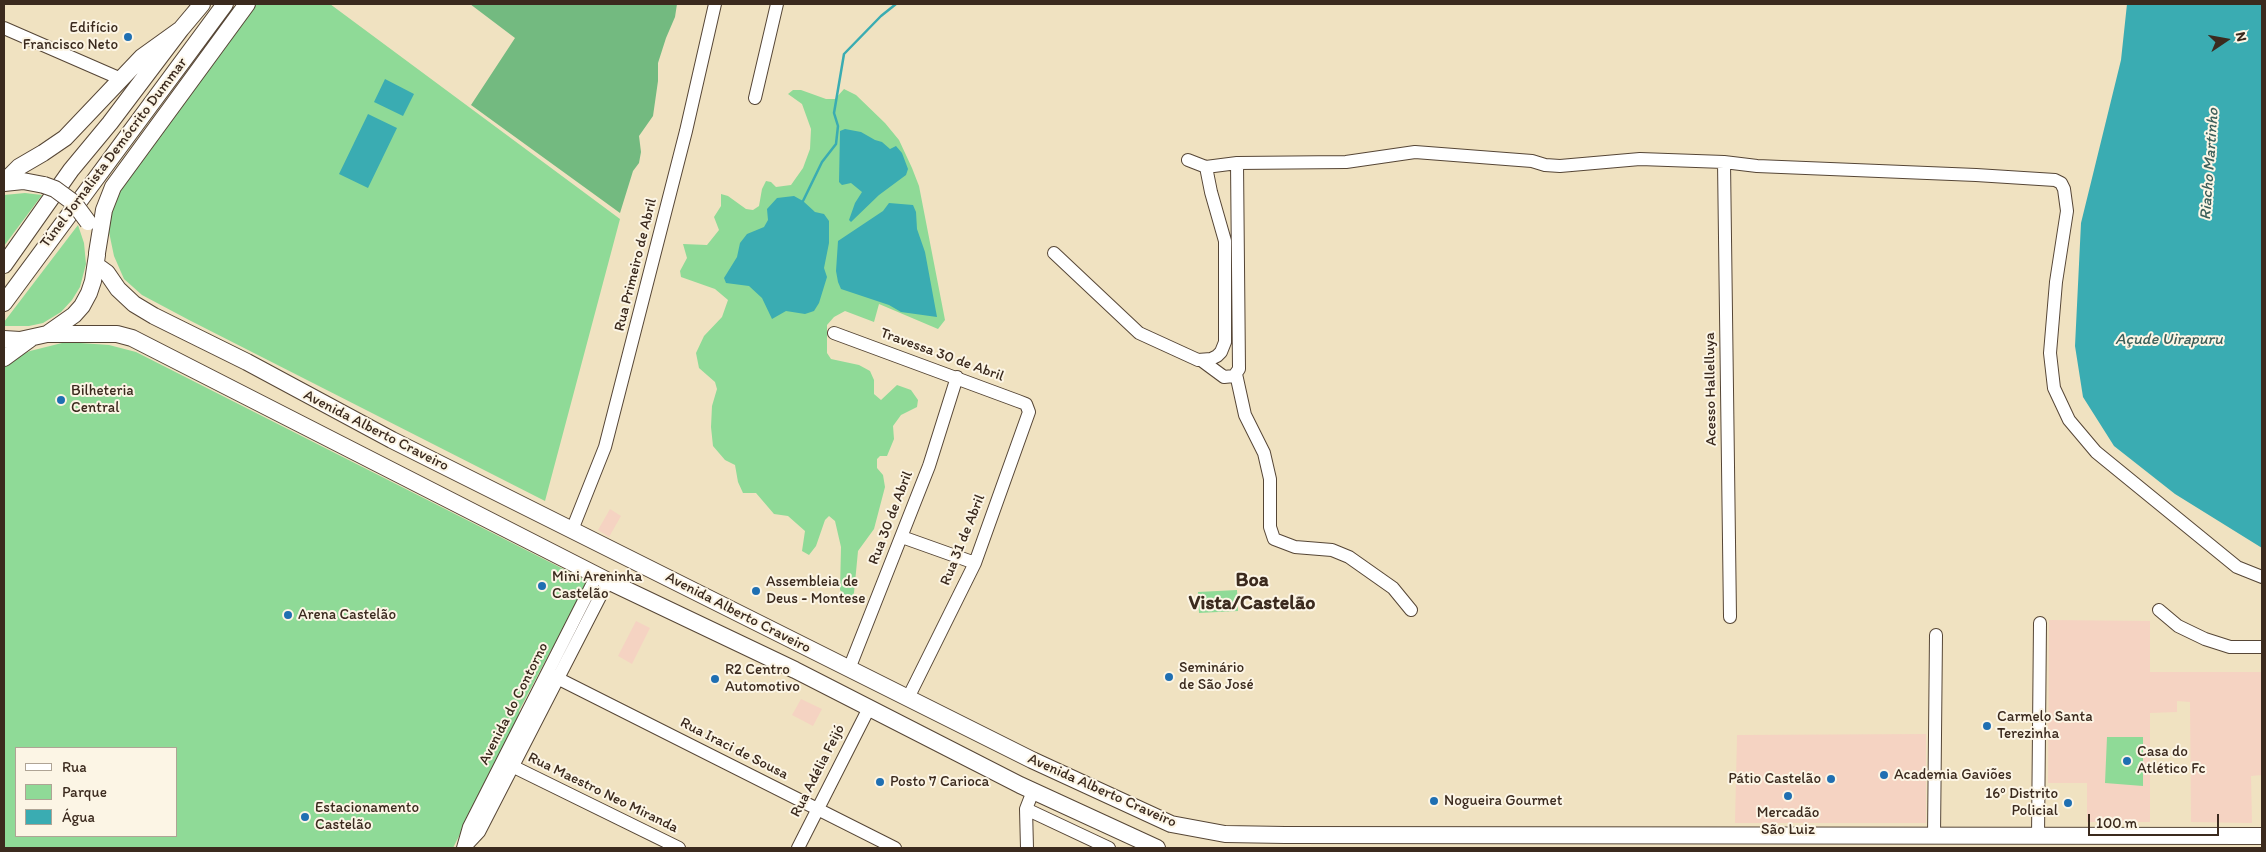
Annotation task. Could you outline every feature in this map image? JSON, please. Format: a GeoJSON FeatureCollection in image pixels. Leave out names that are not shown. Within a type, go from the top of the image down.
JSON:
{"type":"FeatureCollection","features":[{"type":"Feature","properties":{"kind":"main road"},"geometry":{"type":"LineString","coordinates":[[4,182],[19,167],[65,138],[142,57],[180,29],[202,4]]}},
{"type":"Feature","properties":{"kind":"main road","name":"Túnel Jornalista Demócrito Dummar"},"geometry":{"type":"LineString","coordinates":[[4,303],[224,4]]}},
{"type":"Feature","properties":{"kind":"main road"},"geometry":{"type":"LineString","coordinates":[[6,339],[30,339],[47,334],[74,315],[82,306],[91,287],[104,210],[113,187],[247,4]]}},
{"type":"Feature","properties":{"kind":"main road","name":"Túnel Jornalista Demócrito Dummar"},"geometry":{"type":"LineString","coordinates":[[4,265],[71,170],[110,124],[180,29]]}},
{"type":"Feature","properties":{"kind":"main road"},"geometry":{"type":"LineString","coordinates":[[4,182],[23,181],[44,185],[55,189],[74,203],[88,222],[94,238],[96,259]]}},
{"type":"Feature","properties":{"kind":"main road","name":"Avenida Alberto Craveiro"},"geometry":{"type":"LineString","coordinates":[[96,259],[118,290],[134,304],[154,316],[247,362],[392,440],[908,698],[1045,766],[1172,824],[1224,834],[1934,836],[1955,842],[2038,837],[2262,836]]}},
{"type":"Feature","properties":{"kind":"main road","name":"Avenida Alberto Craveiro"},"geometry":{"type":"LineString","coordinates":[[47,334],[117,334],[132,338],[603,578],[869,708],[1033,791],[1156,848]]}},
{"type":"Feature","properties":{"kind":"main road"},"geometry":{"type":"LineString","coordinates":[[4,358],[30,339]]}},
{"type":"Feature","properties":{"kind":"main road"},"geometry":{"type":"LineString","coordinates":[[1033,791],[1045,766]]}},
{"type":"Feature","properties":{"kind":"street","name":"Rua Primeiro de Abril"},"geometry":{"type":"LineString","coordinates":[[572,530],[607,438],[684,141],[715,4]]}},
{"type":"Feature","properties":{"kind":"street"},"geometry":{"type":"LineString","coordinates":[[755,98],[777,4]]}},
{"type":"Feature","properties":{"kind":"street"},"geometry":{"type":"LineString","coordinates":[[4,28],[121,79]]}},
{"type":"Feature","properties":{"kind":"street"},"geometry":{"type":"LineString","coordinates":[[1188,160],[1206,167],[1237,164],[1346,162],[1415,152],[1532,161],[1545,165],[1560,166],[1640,159],[2038,178],[2061,183],[2064,189],[2067,211],[2056,282],[2050,353],[2054,388],[2069,420],[2096,452],[2230,561],[2238,567],[2262,577]]}},
{"type":"Feature","properties":{"kind":"street","name":"Acesso Hallelluya"},"geometry":{"type":"LineString","coordinates":[[1724,162],[1730,617]]}},
{"type":"Feature","properties":{"kind":"street"},"geometry":{"type":"LineString","coordinates":[[1054,253],[1139,333],[1201,360],[1221,376],[1230,377],[1240,369],[1237,164]]}},
{"type":"Feature","properties":{"kind":"street"},"geometry":{"type":"LineString","coordinates":[[1201,360],[1211,359],[1221,352],[1226,336],[1225,241],[1206,167]]}},
{"type":"Feature","properties":{"kind":"street","name":"Travessa 30 de Abril"},"geometry":{"type":"LineString","coordinates":[[834,333],[1026,404],[1029,412],[1027,418]]}},
{"type":"Feature","properties":{"kind":"street"},"geometry":{"type":"LineString","coordinates":[[1236,374],[1244,411],[1264,453],[1270,479],[1270,527],[1274,539],[1295,547],[1332,550],[1349,557],[1393,588],[1411,610]]}},
{"type":"Feature","properties":{"kind":"street","name":"Rua 30 de Abril"},"geometry":{"type":"LineString","coordinates":[[850,669],[929,466],[957,377]]}},
{"type":"Feature","properties":{"kind":"street","name":"Rua 31 de Abril"},"geometry":{"type":"LineString","coordinates":[[908,698],[975,563],[1027,418]]}},
{"type":"Feature","properties":{"kind":"street"},"geometry":{"type":"LineString","coordinates":[[902,537],[975,563]]}},
{"type":"Feature","properties":{"kind":"street","name":"Avenida do Contorno"},"geometry":{"type":"LineString","coordinates":[[464,848],[479,832],[514,767],[559,679],[603,578]]}},
{"type":"Feature","properties":{"kind":"street","name":"Avenida do Contorno"},"geometry":{"type":"LineString","coordinates":[[464,848],[469,827],[603,578]]}},
{"type":"Feature","properties":{"kind":"street"},"geometry":{"type":"LineString","coordinates":[[2158,610],[2178,626],[2205,639],[2230,647],[2262,646]]}},
{"type":"Feature","properties":{"kind":"street"},"geometry":{"type":"LineString","coordinates":[[2038,837],[2040,623]]}},
{"type":"Feature","properties":{"kind":"street"},"geometry":{"type":"LineString","coordinates":[[1934,836],[1936,635]]}},
{"type":"Feature","properties":{"kind":"street","name":"Rua Iraci de Sousa"},"geometry":{"type":"LineString","coordinates":[[559,679],[895,848]]}},
{"type":"Feature","properties":{"kind":"street","name":"Rua Adélia Feijó"},"geometry":{"type":"LineString","coordinates":[[798,848],[869,708]]}},
{"type":"Feature","properties":{"kind":"street","name":"Rua Maestro Neo Miranda"},"geometry":{"type":"LineString","coordinates":[[514,767],[679,848]]}},
{"type":"Feature","properties":{"kind":"street"},"geometry":{"type":"LineString","coordinates":[[1027,848],[1026,808],[1033,791]]}},
{"type":"Feature","properties":{"kind":"street"},"geometry":{"type":"LineString","coordinates":[[1026,808],[1109,848]]}},
{"type":"Feature","properties":{"kind":"shaded area"},"geometry":{"type":"Polygon","coordinates":[[[610,509],[621,516],[609,537],[598,530],[610,509]]]}},
{"type":"Feature","properties":{"kind":"shaded area"},"geometry":{"type":"Polygon","coordinates":[[[2049,620],[2150,621],[2150,672],[2262,672],[2262,775],[2251,776],[2252,823],[2191,822],[2190,702],[2177,701],[2177,712],[2150,713],[2150,822],[2087,822],[2087,783],[2048,783],[2049,620]]]}},
{"type":"Feature","properties":{"kind":"shaded area"},"geometry":{"type":"Polygon","coordinates":[[[636,621],[650,628],[632,664],[618,656],[636,621]]]}},
{"type":"Feature","properties":{"kind":"shaded area"},"geometry":{"type":"Polygon","coordinates":[[[801,699],[822,709],[813,726],[792,715],[801,699]]]}},
{"type":"Feature","properties":{"kind":"shaded area","name":"Pátio Castelão"},"geometry":{"type":"Polygon","coordinates":[[[1926,734],[1926,823],[1735,823],[1737,735],[1926,734]]]}},
{"type":"Feature","properties":{"kind":"green space"},"geometry":{"type":"Polygon","coordinates":[[[254,4],[330,4],[620,219],[545,501],[189,320],[142,295],[124,279],[114,256],[109,232],[113,206],[122,186],[254,4]]]}},
{"type":"Feature","properties":{"kind":"green space"},"geometry":{"type":"Polygon","coordinates":[[[470,4],[677,4],[675,17],[658,63],[658,81],[653,116],[639,136],[641,152],[639,163],[633,171],[620,213],[471,105],[515,38],[470,4]]]}},
{"type":"Feature","properties":{"kind":"green space"},"geometry":{"type":"Polygon","coordinates":[[[844,89],[856,95],[885,123],[899,140],[912,168],[919,186],[945,320],[938,329],[879,304],[874,322],[845,311],[834,317],[827,325],[827,353],[831,359],[859,365],[870,371],[874,380],[874,394],[881,400],[897,385],[911,390],[918,400],[917,407],[901,415],[893,426],[894,439],[887,456],[880,456],[877,459],[877,468],[883,475],[885,487],[874,529],[858,551],[854,593],[849,600],[840,590],[841,547],[835,521],[829,516],[825,520],[816,546],[809,555],[802,551],[805,531],[788,516],[774,514],[756,493],[743,493],[738,482],[735,465],[725,460],[713,446],[711,427],[712,406],[717,389],[715,382],[699,368],[696,353],[704,336],[722,317],[728,300],[715,289],[681,277],[680,271],[687,258],[683,244],[707,245],[719,230],[714,217],[721,206],[721,194],[728,196],[746,209],[753,210],[759,206],[762,189],[766,181],[771,182],[776,187],[791,185],[803,168],[810,149],[811,129],[802,104],[788,94],[793,90],[801,90],[826,99],[835,99],[844,89]]]}},
{"type":"Feature","properties":{"kind":"green space"},"geometry":{"type":"Polygon","coordinates":[[[25,193],[42,195],[4,246],[4,195],[25,193]]]}},
{"type":"Feature","properties":{"kind":"green space"},"geometry":{"type":"Polygon","coordinates":[[[78,225],[84,243],[86,264],[80,287],[72,300],[61,312],[43,323],[29,326],[4,326],[4,322],[78,225]]]}},
{"type":"Feature","properties":{"kind":"green space","name":"Arena Castelão"},"geometry":{"type":"Polygon","coordinates":[[[66,342],[109,345],[136,352],[587,581],[556,646],[551,650],[519,711],[520,715],[453,848],[4,848],[4,363],[30,351],[66,342]]]}},
{"type":"Feature","properties":{"kind":"green space"},"geometry":{"type":"Polygon","coordinates":[[[1237,590],[1238,611],[1199,613],[1198,592],[1237,590]]]}},
{"type":"Feature","properties":{"kind":"green space"},"geometry":{"type":"Polygon","coordinates":[[[2107,737],[2143,737],[2143,786],[2105,783],[2107,737]]]}},
{"type":"Feature","properties":{"kind":"water","name":"Açude Uirapuru"},"geometry":{"type":"Polygon","coordinates":[[[2127,4],[2262,4],[2262,548],[2175,494],[2114,446],[2083,397],[2075,346],[2081,223],[2121,60],[2127,4]]]}},
{"type":"Feature","properties":{"kind":"water"},"geometry":{"type":"Polygon","coordinates":[[[385,79],[414,94],[403,116],[374,102],[385,79]]]}},
{"type":"Feature","properties":{"kind":"water"},"geometry":{"type":"Polygon","coordinates":[[[368,114],[397,128],[368,188],[339,174],[368,114]]]}},
{"type":"Feature","properties":{"kind":"water"},"geometry":{"type":"Polygon","coordinates":[[[845,129],[861,132],[882,142],[890,149],[896,146],[902,153],[908,169],[906,175],[879,195],[851,222],[849,220],[855,203],[862,192],[851,183],[842,185],[839,182],[840,131],[845,129]]]}},
{"type":"Feature","properties":{"kind":"water"},"geometry":{"type":"Polygon","coordinates":[[[794,196],[815,212],[824,214],[829,221],[829,243],[824,268],[827,277],[819,303],[814,311],[805,314],[786,311],[772,319],[762,298],[749,286],[726,283],[724,278],[737,257],[740,243],[747,234],[764,227],[768,220],[767,209],[777,198],[794,196]]]}},
{"type":"Feature","properties":{"kind":"water"},"geometry":{"type":"Polygon","coordinates":[[[889,203],[913,205],[916,212],[917,229],[925,252],[937,317],[901,312],[889,305],[841,289],[838,282],[836,271],[838,241],[883,211],[889,203]]]}},
{"type":"Feature","properties":{"kind":"waterway"},"geometry":{"type":"LineString","coordinates":[[803,201],[822,162],[836,144],[838,126],[834,113],[844,54],[881,16],[896,4]]}},
{"type":"Feature","properties":{"kind":"place","name":"Edifício Francisco Neto"},"geometry":{"type":"Point","coordinates":[128,37]}},
{"type":"Feature","properties":{"kind":"place","name":"Bilheteria Central"},"geometry":{"type":"Point","coordinates":[61,400]}},
{"type":"Feature","properties":{"kind":"place","name":"Mini Areninha Castelão"},"geometry":{"type":"Point","coordinates":[542,586]}},
{"type":"Feature","properties":{"kind":"place","name":"Assembleia de Deus - Montese"},"geometry":{"type":"Point","coordinates":[756,591]}},
{"type":"Feature","properties":{"kind":"place","name":"Arena Castelão"},"geometry":{"type":"Point","coordinates":[288,615]}},
{"type":"Feature","properties":{"kind":"place","name":"Seminário de São José"},"geometry":{"type":"Point","coordinates":[1169,677]}},
{"type":"Feature","properties":{"kind":"place","name":"R2 Centro Automotivo"},"geometry":{"type":"Point","coordinates":[715,679]}},
{"type":"Feature","properties":{"kind":"place","name":"Carmelo Santa Terezinha"},"geometry":{"type":"Point","coordinates":[1987,726]}},
{"type":"Feature","properties":{"kind":"place","name":"Casa do Atlético Fc"},"geometry":{"type":"Point","coordinates":[2127,761]}},
{"type":"Feature","properties":{"kind":"place","name":"Academia Gaviões"},"geometry":{"type":"Point","coordinates":[1884,775]}},
{"type":"Feature","properties":{"kind":"place","name":"Pátio Castelão"},"geometry":{"type":"Point","coordinates":[1831,779]}},
{"type":"Feature","properties":{"kind":"place","name":"Posto 7 Carioca"},"geometry":{"type":"Point","coordinates":[880,782]}},
{"type":"Feature","properties":{"kind":"place","name":"Mercadão São Luiz"},"geometry":{"type":"Point","coordinates":[1788,796]}},
{"type":"Feature","properties":{"kind":"place","name":"Nogueira Gourmet"},"geometry":{"type":"Point","coordinates":[1434,801]}},
{"type":"Feature","properties":{"kind":"place","name":"16º Distrito Policial"},"geometry":{"type":"Point","coordinates":[2068,803]}},
{"type":"Feature","properties":{"kind":"place","name":"Estacionamento Castelão"},"geometry":{"type":"Point","coordinates":[305,817]}},
{"type":"Feature","properties":{"kind":"district","name":"Boa Vista/Castelão"},"geometry":{"type":"Point","coordinates":[1252,592]}},
{"type":"Feature","properties":{"kind":"water label","name":"Riacho Martinho"},"geometry":{"type":"Point","coordinates":[2210,164]}}]}
